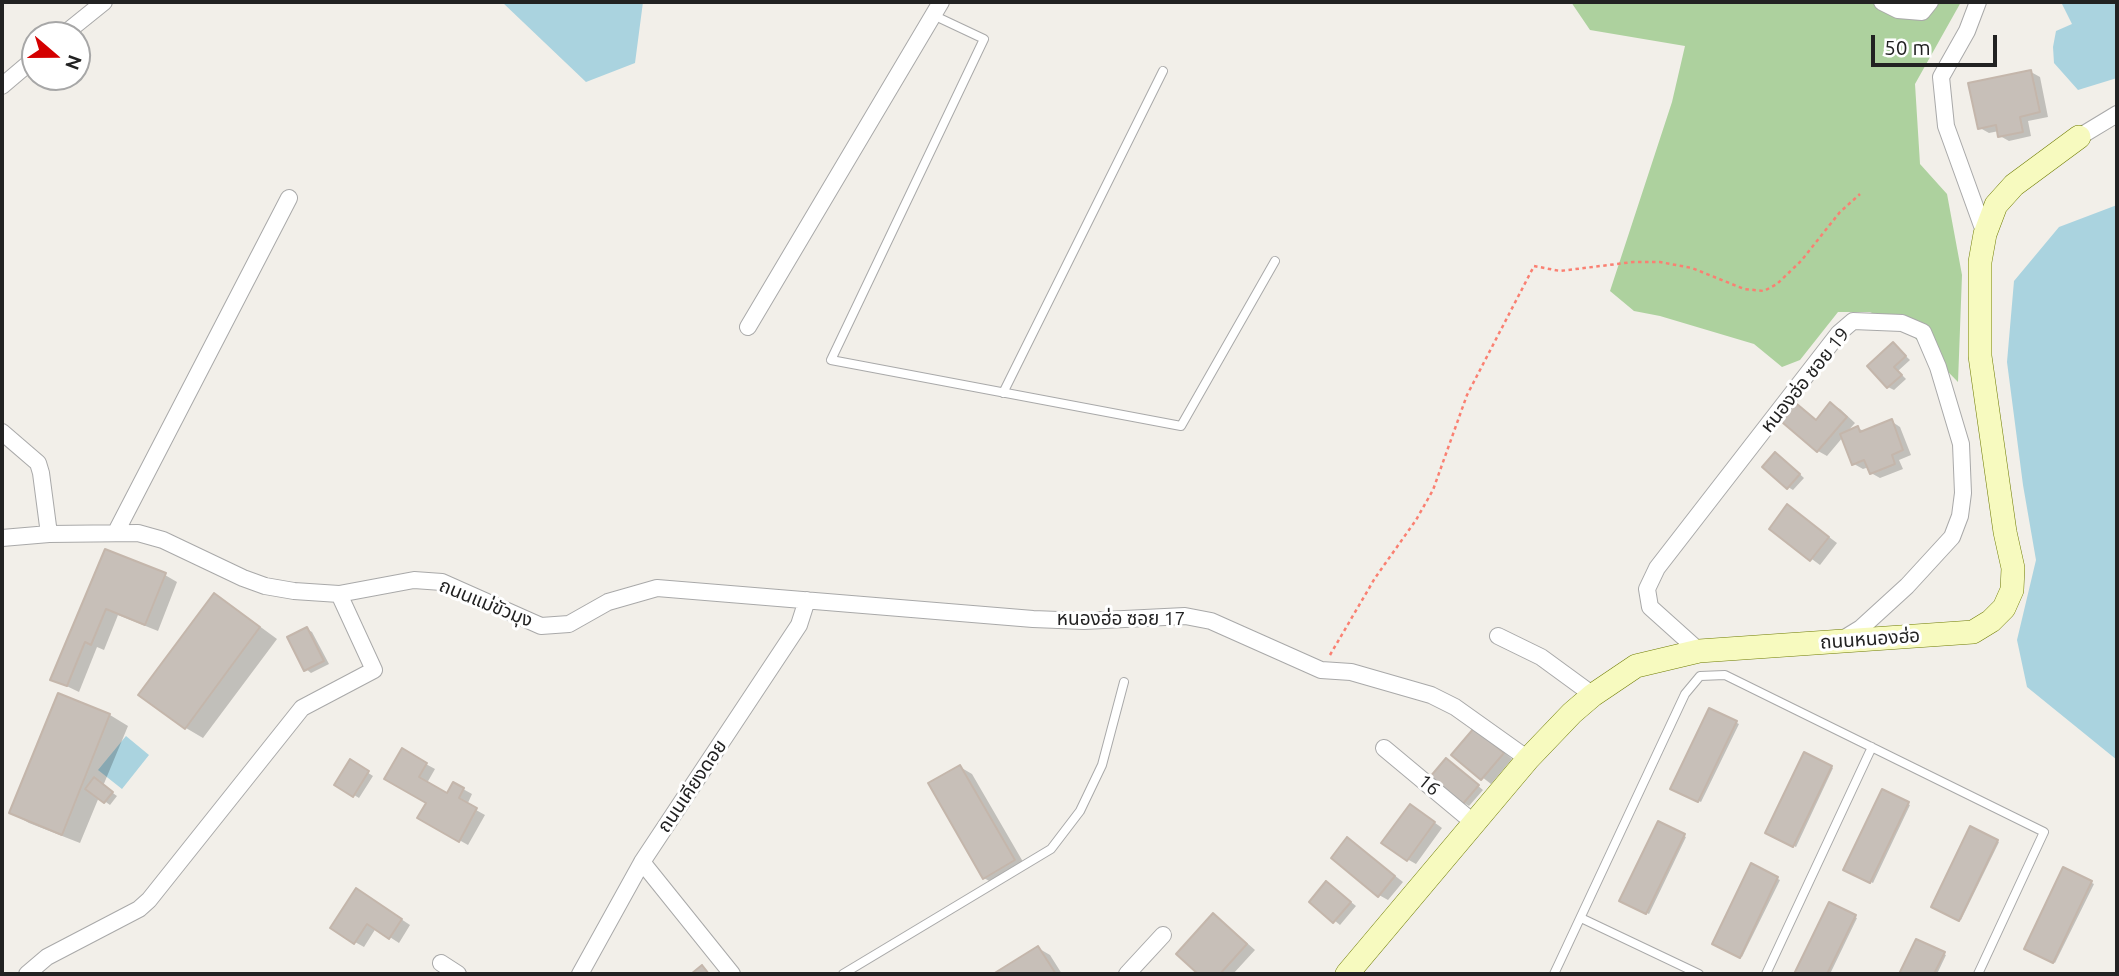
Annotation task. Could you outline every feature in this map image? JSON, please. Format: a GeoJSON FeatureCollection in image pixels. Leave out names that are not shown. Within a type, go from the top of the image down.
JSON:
{"type":"FeatureCollection","features":[{"type":"Feature","properties":{"kind":"street"},"geometry":{"type":"LineString","coordinates":[[80,21],[104,2]]}},
{"type":"Feature","properties":{"kind":"street"},"geometry":{"type":"LineString","coordinates":[[1882,2],[1898,10],[1922,12],[1930,2]]}},
{"type":"Feature","properties":{"kind":"street"},"geometry":{"type":"LineString","coordinates":[[1978,2],[1967,32],[1941,77],[1946,126],[1984,234]]}},
{"type":"Feature","properties":{"kind":"street"},"geometry":{"type":"LineString","coordinates":[[748,327],[937,8]]}},
{"type":"Feature","properties":{"kind":"street"},"geometry":{"type":"LineString","coordinates":[[2,86],[21,70]]}},
{"type":"Feature","properties":{"kind":"street"},"geometry":{"type":"LineString","coordinates":[[2079,137],[2117,114]]}},
{"type":"Feature","properties":{"kind":"street","name":"ถนนหนองฮ่อ"},"geometry":{"type":"LineString","coordinates":[[1347,974],[1528,759],[1572,713],[1636,666],[1699,651],[1973,632],[1991,621],[2004,608],[2012,590],[2013,568],[2005,532],[1980,356],[1979,286],[1984,234],[1996,205],[2014,185],[2079,137]]}},
{"type":"Feature","properties":{"kind":"street"},"geometry":{"type":"LineString","coordinates":[[116,532],[289,198]]}},
{"type":"Feature","properties":{"kind":"street","name":"หนองฮ่อ ซอย 19"},"geometry":{"type":"LineString","coordinates":[[1699,651],[1650,607],[1647,589],[1657,568],[1839,333],[1853,321],[1902,323],[1923,332],[1946,393],[1961,444],[1963,493],[1960,516],[1952,537],[1907,586],[1861,628],[1840,641]]}},
{"type":"Feature","properties":{"kind":"street"},"geometry":{"type":"LineString","coordinates":[[2,432],[38,463],[49,534]]}},
{"type":"Feature","properties":{"kind":"street","name":"ถนนแม่ขัวมุง"},"geometry":{"type":"LineString","coordinates":[[2,538],[49,534],[138,533],[163,540],[243,578],[265,586],[294,591],[339,594],[414,580],[442,582],[541,626],[569,624],[608,602],[657,588],[807,600]]}},
{"type":"Feature","properties":{"kind":"street"},"geometry":{"type":"LineString","coordinates":[[27,974],[47,957],[139,909],[302,708],[374,670],[339,594]]}},
{"type":"Feature","properties":{"kind":"street","name":"หนองฮ่อ ซอย 17"},"geometry":{"type":"LineString","coordinates":[[807,600],[1084,621],[1185,617],[1211,621],[1321,670],[1351,672],[1431,695],[1455,707],[1528,759]]}},
{"type":"Feature","properties":{"kind":"street","name":"ถนนเคียงดอย"},"geometry":{"type":"LineString","coordinates":[[580,974],[642,862],[799,625],[807,600]]}},
{"type":"Feature","properties":{"kind":"street"},"geometry":{"type":"LineString","coordinates":[[1498,636],[1541,657],[1593,695]]}},
{"type":"Feature","properties":{"kind":"street","name":"16"},"geometry":{"type":"LineString","coordinates":[[1384,748],[1474,823]]}},
{"type":"Feature","properties":{"kind":"street"},"geometry":{"type":"LineString","coordinates":[[642,862],[732,974]]}},
{"type":"Feature","properties":{"kind":"street"},"geometry":{"type":"LineString","coordinates":[[1127,974],[1163,935]]}},
{"type":"Feature","properties":{"kind":"street"},"geometry":{"type":"LineString","coordinates":[[441,962],[458,974]]}},
{"type":"Feature","properties":{"kind":"lane"},"geometry":{"type":"LineString","coordinates":[[937,8],[984,39],[831,360],[1181,426],[1275,261]]}},
{"type":"Feature","properties":{"kind":"lane"},"geometry":{"type":"LineString","coordinates":[[1003,393],[1163,71]]}},
{"type":"Feature","properties":{"kind":"lane"},"geometry":{"type":"LineString","coordinates":[[1554,974],[1685,694],[1700,676],[1725,675],[2044,832],[1978,974]]}},
{"type":"Feature","properties":{"kind":"lane"},"geometry":{"type":"LineString","coordinates":[[844,974],[1051,849],[1080,811],[1102,765],[1124,682]]}},
{"type":"Feature","properties":{"kind":"lane"},"geometry":{"type":"LineString","coordinates":[[1766,974],[1872,747]]}},
{"type":"Feature","properties":{"kind":"lane"},"geometry":{"type":"LineString","coordinates":[[1581,918],[1699,974]]}},
{"type":"Feature","properties":{"kind":"path"},"geometry":{"type":"LineString","coordinates":[[1321,670],[1375,578],[1433,491],[1467,395],[1534,266],[1560,271],[1633,262],[1660,262],[1692,268],[1744,289],[1764,291],[1777,284],[1801,261],[1840,212],[1860,194]]}},
{"type":"Feature","properties":{"kind":"green space"},"geometry":{"type":"Polygon","coordinates":[[[1571,2],[1961,2],[1915,84],[1920,164],[1947,194],[1962,275],[1958,382],[1907,330],[1870,312],[1838,312],[1800,360],[1782,367],[1754,344],[1634,311],[1610,291],[1672,102],[1685,46],[1590,30],[1571,2]]]}},
{"type":"Feature","properties":{"kind":"water"},"geometry":{"type":"Polygon","coordinates":[[[502,2],[643,2],[635,63],[586,82],[502,2]]]}},
{"type":"Feature","properties":{"kind":"water"},"geometry":{"type":"Polygon","coordinates":[[[2061,2],[2117,2],[2117,78],[2078,90],[2054,63],[2056,31],[2072,24],[2061,2]]]}},
{"type":"Feature","properties":{"kind":"water"},"geometry":{"type":"Polygon","coordinates":[[[2117,205],[2117,760],[2027,687],[2017,640],[2036,560],[2007,362],[2014,281],[2059,227],[2117,205]]]}},
{"type":"Feature","properties":{"kind":"water"},"geometry":{"type":"Polygon","coordinates":[[[126,736],[149,755],[122,789],[98,770],[126,736]]]}},
{"type":"Feature","properties":{"kind":"building"},"geometry":{"type":"Polygon","coordinates":[[[2031,70],[2040,112],[2020,117],[2023,132],[1998,137],[1996,125],[1978,129],[1968,83],[2031,70]]]}},
{"type":"Feature","properties":{"kind":"building"},"geometry":{"type":"Polygon","coordinates":[[[1893,342],[1906,356],[1894,367],[1902,375],[1887,388],[1867,366],[1893,342]]]}},
{"type":"Feature","properties":{"kind":"building"},"geometry":{"type":"Polygon","coordinates":[[[1791,399],[1816,420],[1830,402],[1847,417],[1817,452],[1776,417],[1791,399]]]}},
{"type":"Feature","properties":{"kind":"building"},"geometry":{"type":"Polygon","coordinates":[[[1892,419],[1903,450],[1892,455],[1895,464],[1870,474],[1864,460],[1852,465],[1840,434],[1858,426],[1860,432],[1892,419]]]}},
{"type":"Feature","properties":{"kind":"building"},"geometry":{"type":"Polygon","coordinates":[[[1775,452],[1800,474],[1787,489],[1762,467],[1775,452]]]}},
{"type":"Feature","properties":{"kind":"building"},"geometry":{"type":"Polygon","coordinates":[[[1787,504],[1829,537],[1810,561],[1769,529],[1787,504]]]}},
{"type":"Feature","properties":{"kind":"building"},"geometry":{"type":"Polygon","coordinates":[[[105,549],[166,573],[145,625],[106,609],[91,645],[85,642],[67,686],[50,680],[105,549]]]}},
{"type":"Feature","properties":{"kind":"building"},"geometry":{"type":"Polygon","coordinates":[[[214,593],[260,627],[185,729],[138,695],[214,593]]]}},
{"type":"Feature","properties":{"kind":"building"},"geometry":{"type":"Polygon","coordinates":[[[307,627],[324,661],[304,671],[287,637],[307,627]]]}},
{"type":"Feature","properties":{"kind":"building"},"geometry":{"type":"Polygon","coordinates":[[[58,693],[110,714],[62,835],[9,813],[58,693]]]}},
{"type":"Feature","properties":{"kind":"building"},"geometry":{"type":"Polygon","coordinates":[[[1709,708],[1737,721],[1698,802],[1670,789],[1709,708]]]}},
{"type":"Feature","properties":{"kind":"building"},"geometry":{"type":"Polygon","coordinates":[[[1474,728],[1504,753],[1481,780],[1451,755],[1474,728]]]}},
{"type":"Feature","properties":{"kind":"building"},"geometry":{"type":"Polygon","coordinates":[[[402,748],[427,763],[419,777],[447,793],[453,782],[464,788],[459,798],[477,808],[459,842],[417,818],[426,803],[384,779],[402,748]]]}},
{"type":"Feature","properties":{"kind":"building"},"geometry":{"type":"Polygon","coordinates":[[[1804,752],[1832,766],[1793,847],[1765,833],[1804,752]]]}},
{"type":"Feature","properties":{"kind":"building"},"geometry":{"type":"Polygon","coordinates":[[[1446,758],[1479,785],[1462,805],[1430,777],[1446,758]]]}},
{"type":"Feature","properties":{"kind":"building"},"geometry":{"type":"Polygon","coordinates":[[[350,759],[369,771],[353,797],[334,785],[350,759]]]}},
{"type":"Feature","properties":{"kind":"building"},"geometry":{"type":"Polygon","coordinates":[[[960,765],[1015,860],[983,879],[928,783],[960,765]]]}},
{"type":"Feature","properties":{"kind":"building"},"geometry":{"type":"Polygon","coordinates":[[[94,777],[113,792],[104,803],[85,789],[94,777]]]}},
{"type":"Feature","properties":{"kind":"building"},"geometry":{"type":"Polygon","coordinates":[[[1882,789],[1909,802],[1870,883],[1843,870],[1882,789]]]}},
{"type":"Feature","properties":{"kind":"building"},"geometry":{"type":"Polygon","coordinates":[[[1410,804],[1435,822],[1407,861],[1381,843],[1410,804]]]}},
{"type":"Feature","properties":{"kind":"building"},"geometry":{"type":"Polygon","coordinates":[[[1658,821],[1685,834],[1646,914],[1619,901],[1658,821]]]}},
{"type":"Feature","properties":{"kind":"building"},"geometry":{"type":"Polygon","coordinates":[[[1970,826],[1998,840],[1959,921],[1931,907],[1970,826]]]}},
{"type":"Feature","properties":{"kind":"building"},"geometry":{"type":"Polygon","coordinates":[[[1347,837],[1395,876],[1378,897],[1331,858],[1347,837]]]}},
{"type":"Feature","properties":{"kind":"building"},"geometry":{"type":"Polygon","coordinates":[[[1751,863],[1778,877],[1740,958],[1712,944],[1751,863]]]}},
{"type":"Feature","properties":{"kind":"building"},"geometry":{"type":"Polygon","coordinates":[[[2063,867],[2092,881],[2053,963],[2024,949],[2063,867]]]}},
{"type":"Feature","properties":{"kind":"building"},"geometry":{"type":"Polygon","coordinates":[[[1326,881],[1351,902],[1333,923],[1309,902],[1326,881]]]}},
{"type":"Feature","properties":{"kind":"building"},"geometry":{"type":"Polygon","coordinates":[[[356,888],[402,919],[389,939],[367,924],[354,944],[330,928],[356,888]]]}},
{"type":"Feature","properties":{"kind":"building"},"geometry":{"type":"Polygon","coordinates":[[[1829,902],[1856,915],[1827,974],[1794,974],[1829,902]]]}},
{"type":"Feature","properties":{"kind":"building"},"geometry":{"type":"Polygon","coordinates":[[[1213,913],[1247,944],[1220,974],[1198,974],[1176,954],[1213,913]]]}},
{"type":"Feature","properties":{"kind":"building"},"geometry":{"type":"Polygon","coordinates":[[[1916,939],[1945,952],[1934,974],[1899,974],[1916,939]]]}},
{"type":"Feature","properties":{"kind":"building"},"geometry":{"type":"Polygon","coordinates":[[[1038,946],[1056,974],[993,974],[1038,946]]]}},
{"type":"Feature","properties":{"kind":"building"},"geometry":{"type":"Polygon","coordinates":[[[702,965],[709,974],[691,974],[702,965]]]}}]}
